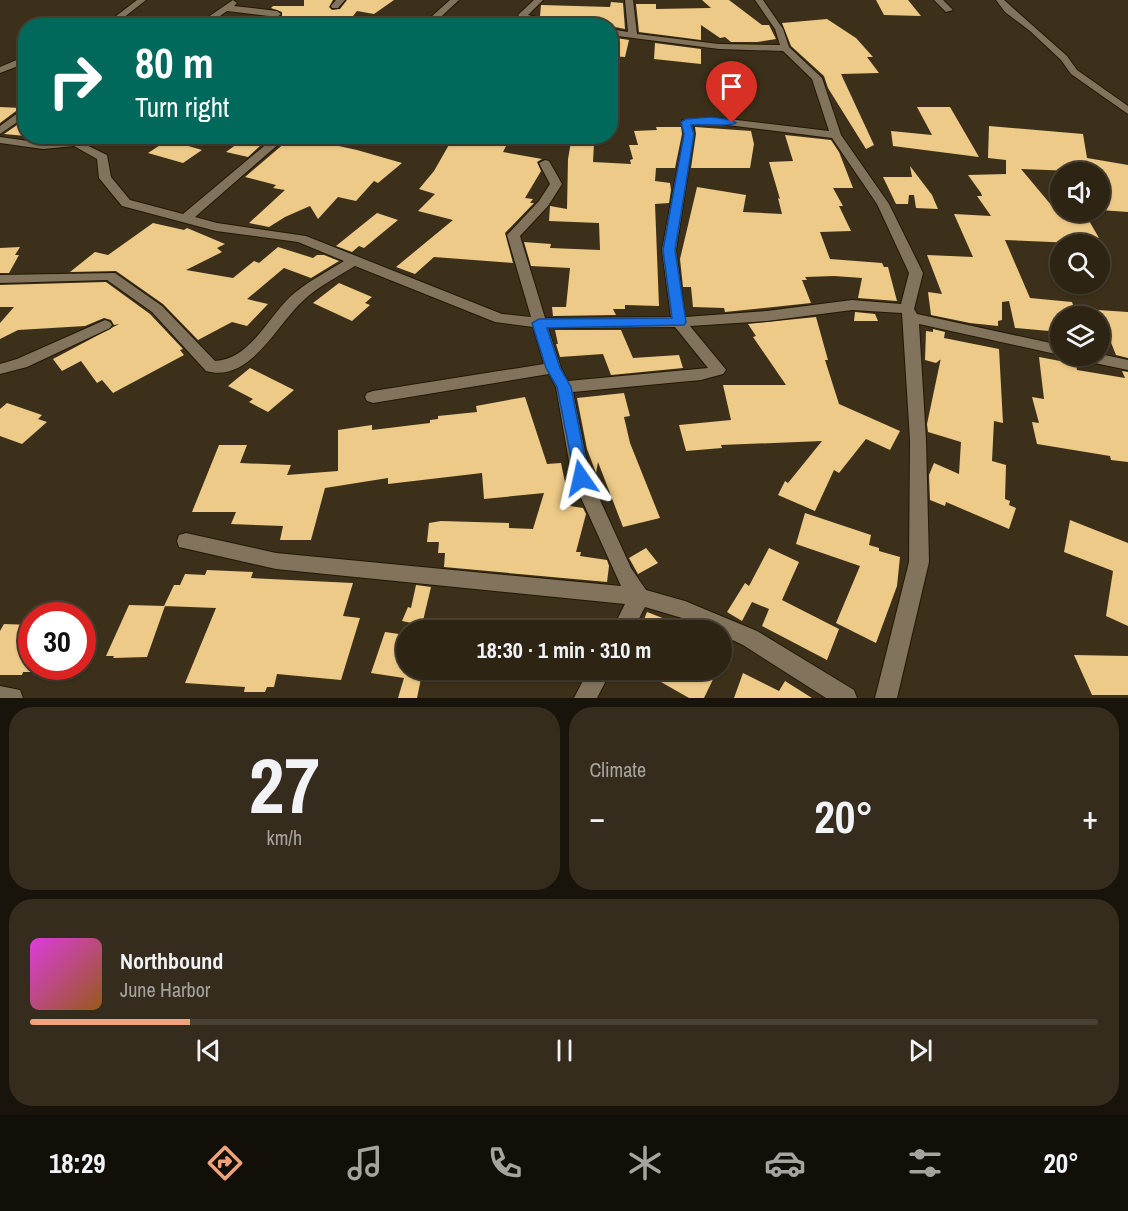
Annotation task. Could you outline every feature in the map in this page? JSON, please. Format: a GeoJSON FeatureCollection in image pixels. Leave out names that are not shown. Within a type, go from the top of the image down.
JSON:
{"type":"FeatureCollection","features":[{"type":"Feature","properties":{"kind":"street"},"geometry":{"type":"LineString","coordinates":[[118,18],[142,0]]}},
{"type":"Feature","properties":{"kind":"street"},"geometry":{"type":"LineString","coordinates":[[211,18],[238,0]]}},
{"type":"Feature","properties":{"kind":"street"},"geometry":{"type":"LineString","coordinates":[[434,18],[455,0]]}},
{"type":"Feature","properties":{"kind":"street"},"geometry":{"type":"LineString","coordinates":[[522,16],[539,0]]}},
{"type":"Feature","properties":{"kind":"street"},"geometry":{"type":"LineString","coordinates":[[629,0],[633,35]]}},
{"type":"Feature","properties":{"kind":"street"},"geometry":{"type":"LineString","coordinates":[[759,0],[779,29],[785,48],[818,78],[836,135],[884,204],[916,273],[909,314],[918,440],[919,562],[886,698]]}},
{"type":"Feature","properties":{"kind":"street"},"geometry":{"type":"LineString","coordinates":[[938,0],[949,10]]}},
{"type":"Feature","properties":{"kind":"street"},"geometry":{"type":"LineString","coordinates":[[1000,0],[1008,10],[1033,29],[1064,58],[1074,72],[1128,111]]}},
{"type":"Feature","properties":{"kind":"street"},"geometry":{"type":"LineString","coordinates":[[225,9],[277,14]]}},
{"type":"Feature","properties":{"kind":"street"},"geometry":{"type":"LineString","coordinates":[[522,16],[531,18]]}},
{"type":"Feature","properties":{"kind":"street"},"geometry":{"type":"LineString","coordinates":[[618,33],[723,47],[757,50],[785,48]]}},
{"type":"Feature","properties":{"kind":"street"},"geometry":{"type":"LineString","coordinates":[[0,70],[18,62]]}},
{"type":"Feature","properties":{"kind":"street"},"geometry":{"type":"LineString","coordinates":[[0,131],[18,116]]}},
{"type":"Feature","properties":{"kind":"street"},"geometry":{"type":"LineString","coordinates":[[564,387],[701,375],[718,370],[679,322],[669,250],[689,134],[686,122],[711,120],[836,135]]}},
{"type":"Feature","properties":{"kind":"street"},"geometry":{"type":"LineString","coordinates":[[0,140],[18,143]]}},
{"type":"Feature","properties":{"kind":"street"},"geometry":{"type":"LineString","coordinates":[[29,144],[43,146],[65,144]]}},
{"type":"Feature","properties":{"kind":"street"},"geometry":{"type":"LineString","coordinates":[[78,144],[103,157],[105,178],[126,203],[216,227],[301,239],[500,320],[539,323],[679,322],[767,316],[852,305],[909,314],[1050,348]]}},
{"type":"Feature","properties":{"kind":"street"},"geometry":{"type":"LineString","coordinates":[[184,220],[274,144]]}},
{"type":"Feature","properties":{"kind":"street"},"geometry":{"type":"LineString","coordinates":[[545,163],[556,184],[544,203],[513,235],[553,368],[564,387],[581,478],[624,574],[640,597]]}},
{"type":"Feature","properties":{"kind":"street"},"geometry":{"type":"LineString","coordinates":[[0,279],[110,276],[157,309],[211,367],[229,366],[252,350],[300,296],[353,261]]}},
{"type":"Feature","properties":{"kind":"street"},"geometry":{"type":"LineString","coordinates":[[0,369],[22,363],[105,325]]}},
{"type":"Feature","properties":{"kind":"street"},"geometry":{"type":"LineString","coordinates":[[1110,361],[1128,365]]}},
{"type":"Feature","properties":{"kind":"street"},"geometry":{"type":"LineString","coordinates":[[373,397],[553,368]]}},
{"type":"Feature","properties":{"kind":"street"},"geometry":{"type":"LineString","coordinates":[[186,541],[276,561],[640,597],[685,610],[750,638],[846,698]]}},
{"type":"Feature","properties":{"kind":"street"},"geometry":{"type":"LineString","coordinates":[[627,620],[640,597]]}},
{"type":"Feature","properties":{"kind":"street"},"geometry":{"type":"LineString","coordinates":[[585,698],[594,680]]}},
{"type":"Feature","properties":{"kind":"street"},"geometry":{"type":"LineString","coordinates":[[0,697],[12,698]]}},
{"type":"Feature","properties":{"kind":"building"},"geometry":{"type":"Polygon","coordinates":[[[304,0],[333,0],[329,7],[332,10],[340,9],[347,0],[394,0],[374,14],[357,11],[351,18],[279,18],[282,16],[282,12],[271,8],[273,6],[304,6],[304,0]]]}},
{"type":"Feature","properties":{"kind":"building"},"geometry":{"type":"Polygon","coordinates":[[[702,0],[729,0],[762,25],[769,25],[776,39],[731,42],[725,37],[720,38],[701,25],[701,40],[639,32],[636,4],[656,4],[656,9],[711,8],[702,0]]]}},
{"type":"Feature","properties":{"kind":"building"},"geometry":{"type":"Polygon","coordinates":[[[876,0],[908,0],[921,16],[884,15],[876,0]]]}},
{"type":"Feature","properties":{"kind":"building"},"geometry":{"type":"Polygon","coordinates":[[[611,2],[623,3],[625,29],[618,28],[618,18],[540,16],[541,5],[610,7],[611,2]]]}},
{"type":"Feature","properties":{"kind":"building"},"geometry":{"type":"Polygon","coordinates":[[[827,19],[856,38],[873,57],[867,57],[879,73],[841,74],[874,145],[866,149],[828,88],[824,76],[791,46],[782,23],[827,19]]]}},
{"type":"Feature","properties":{"kind":"building"},"geometry":{"type":"Polygon","coordinates":[[[618,38],[629,40],[625,57],[618,57],[618,38]]]}},
{"type":"Feature","properties":{"kind":"building"},"geometry":{"type":"Polygon","coordinates":[[[655,43],[701,49],[701,64],[654,59],[655,43]]]}},
{"type":"Feature","properties":{"kind":"building"},"geometry":{"type":"Polygon","coordinates":[[[0,107],[18,108],[18,110],[0,123],[0,107]]]}},
{"type":"Feature","properties":{"kind":"building"},"geometry":{"type":"Polygon","coordinates":[[[917,107],[950,107],[979,157],[893,146],[891,131],[932,135],[917,107]]]}},
{"type":"Feature","properties":{"kind":"building"},"geometry":{"type":"Polygon","coordinates":[[[18,124],[18,135],[4,134],[18,124]]]}},
{"type":"Feature","properties":{"kind":"building"},"geometry":{"type":"Polygon","coordinates":[[[989,126],[1083,134],[1087,158],[1128,165],[1128,212],[1110,211],[1110,162],[1050,162],[1050,170],[1021,169],[1050,204],[1050,222],[1090,222],[1097,234],[1050,234],[1050,242],[1005,240],[1030,298],[1072,302],[1073,306],[1050,306],[1050,331],[1015,328],[1009,301],[1002,302],[1002,320],[998,321],[998,326],[931,315],[928,292],[942,294],[927,255],[973,257],[954,214],[991,216],[977,196],[982,196],[981,193],[968,175],[1006,174],[1006,160],[988,158],[989,126]]]}},
{"type":"Feature","properties":{"kind":"building"},"geometry":{"type":"Polygon","coordinates":[[[656,127],[681,127],[682,134],[675,168],[656,168],[655,181],[670,183],[671,190],[669,203],[655,204],[659,306],[625,305],[625,309],[613,309],[616,315],[553,316],[552,307],[566,307],[570,268],[531,266],[524,242],[551,244],[550,248],[600,250],[599,223],[549,221],[550,206],[567,209],[571,144],[594,144],[593,162],[631,164],[630,160],[633,159],[629,145],[638,145],[634,131],[657,130],[656,127]]]}},
{"type":"Feature","properties":{"kind":"building"},"geometry":{"type":"Polygon","coordinates":[[[695,127],[751,131],[754,144],[750,168],[691,168],[695,127]]]}},
{"type":"Feature","properties":{"kind":"building"},"geometry":{"type":"Polygon","coordinates":[[[785,135],[831,140],[839,152],[853,188],[833,188],[843,206],[839,206],[851,231],[820,232],[830,259],[882,263],[884,267],[888,267],[897,301],[858,298],[862,278],[834,276],[805,277],[807,280],[802,280],[811,303],[725,312],[724,308],[693,307],[691,287],[683,287],[680,259],[697,187],[746,195],[743,212],[782,214],[769,162],[793,161],[785,135]]]}},
{"type":"Feature","properties":{"kind":"building"},"geometry":{"type":"Polygon","coordinates":[[[162,144],[182,144],[202,150],[183,163],[148,153],[162,144]]]}},
{"type":"Feature","properties":{"kind":"building"},"geometry":{"type":"Polygon","coordinates":[[[237,144],[261,145],[248,157],[226,152],[237,144]]]}},
{"type":"Feature","properties":{"kind":"building"},"geometry":{"type":"Polygon","coordinates":[[[284,144],[330,144],[402,163],[378,183],[374,181],[356,201],[338,197],[318,219],[310,206],[269,227],[249,223],[285,190],[273,188],[276,185],[245,177],[284,144]]]}},
{"type":"Feature","properties":{"kind":"building"},"geometry":{"type":"Polygon","coordinates":[[[449,144],[507,144],[503,152],[542,159],[537,162],[541,171],[525,198],[533,199],[530,203],[534,203],[505,233],[513,263],[434,257],[415,274],[396,267],[453,220],[418,211],[435,194],[419,189],[434,171],[449,144]]]}},
{"type":"Feature","properties":{"kind":"building"},"geometry":{"type":"Polygon","coordinates":[[[910,166],[932,195],[938,209],[916,208],[914,195],[909,195],[908,204],[896,204],[883,177],[912,177],[910,166]]]}},
{"type":"Feature","properties":{"kind":"building"},"geometry":{"type":"Polygon","coordinates":[[[377,213],[398,220],[364,248],[359,246],[352,252],[336,246],[377,213]]]}},
{"type":"Feature","properties":{"kind":"building"},"geometry":{"type":"Polygon","coordinates":[[[153,223],[184,230],[187,228],[225,244],[217,248],[222,252],[186,270],[233,278],[254,261],[259,263],[278,247],[313,258],[317,255],[324,255],[339,261],[311,278],[284,268],[247,299],[268,304],[247,326],[232,322],[198,340],[163,304],[116,271],[70,272],[95,252],[108,255],[153,223]]]}},
{"type":"Feature","properties":{"kind":"building"},"geometry":{"type":"Polygon","coordinates":[[[20,247],[15,255],[19,255],[9,273],[0,273],[0,248],[20,247]]]}},
{"type":"Feature","properties":{"kind":"building"},"geometry":{"type":"Polygon","coordinates":[[[106,282],[150,314],[183,349],[180,350],[184,355],[113,393],[102,380],[97,383],[81,361],[62,371],[53,359],[119,324],[114,325],[111,320],[104,318],[85,326],[18,330],[0,339],[0,323],[14,307],[0,307],[0,285],[106,282]]]}},
{"type":"Feature","properties":{"kind":"building"},"geometry":{"type":"Polygon","coordinates":[[[339,283],[372,297],[365,303],[370,305],[352,321],[313,303],[339,283]]]}},
{"type":"Feature","properties":{"kind":"building"},"geometry":{"type":"Polygon","coordinates":[[[1110,311],[1128,312],[1128,358],[1116,355],[1110,340],[1110,311]]]}},
{"type":"Feature","properties":{"kind":"building"},"geometry":{"type":"Polygon","coordinates":[[[855,312],[875,314],[878,321],[854,321],[855,312]]]}},
{"type":"Feature","properties":{"kind":"building"},"geometry":{"type":"Polygon","coordinates":[[[816,317],[828,360],[825,360],[839,404],[900,431],[890,450],[866,439],[839,473],[834,470],[815,511],[778,495],[785,481],[788,483],[822,441],[721,445],[722,448],[686,451],[679,425],[731,420],[723,385],[786,385],[753,337],[756,336],[748,324],[816,317]]]}},
{"type":"Feature","properties":{"kind":"building"},"geometry":{"type":"Polygon","coordinates":[[[933,329],[945,332],[944,338],[999,349],[1003,423],[994,421],[992,461],[1006,465],[1005,499],[1010,501],[1009,505],[1016,508],[1009,529],[946,502],[945,506],[930,500],[929,475],[934,463],[959,474],[961,442],[928,432],[927,424],[941,359],[936,363],[925,360],[926,331],[933,332],[933,329]]]}},
{"type":"Feature","properties":{"kind":"building"},"geometry":{"type":"Polygon","coordinates":[[[555,330],[621,330],[633,358],[679,355],[683,368],[611,375],[603,354],[560,357],[555,330]]]}},
{"type":"Feature","properties":{"kind":"building"},"geometry":{"type":"Polygon","coordinates":[[[1039,357],[1050,359],[1050,366],[1076,366],[1077,370],[1125,378],[1122,371],[1128,372],[1128,462],[1111,460],[1110,456],[1037,444],[1032,422],[1039,423],[1032,397],[1044,399],[1039,357]]]}},
{"type":"Feature","properties":{"kind":"building"},"geometry":{"type":"Polygon","coordinates":[[[250,368],[294,390],[268,412],[249,402],[253,399],[228,386],[250,368]]]}},
{"type":"Feature","properties":{"kind":"building"},"geometry":{"type":"Polygon","coordinates":[[[624,393],[630,416],[624,417],[630,443],[660,518],[623,527],[598,462],[596,473],[587,449],[577,398],[624,393]]]}},
{"type":"Feature","properties":{"kind":"building"},"geometry":{"type":"Polygon","coordinates":[[[525,397],[547,464],[561,463],[570,506],[583,508],[586,514],[576,552],[581,552],[580,556],[607,560],[609,566],[607,582],[444,567],[445,553],[438,553],[439,542],[427,542],[429,523],[441,521],[509,523],[509,528],[533,529],[544,493],[484,499],[482,473],[388,484],[388,478],[325,488],[311,540],[280,540],[283,526],[231,524],[236,512],[192,512],[219,445],[247,445],[240,463],[291,465],[287,475],[338,471],[338,430],[372,425],[372,430],[430,423],[430,420],[438,419],[438,416],[477,412],[476,406],[525,397]]]}},
{"type":"Feature","properties":{"kind":"building"},"geometry":{"type":"Polygon","coordinates":[[[7,403],[42,415],[38,419],[47,422],[22,444],[0,436],[0,409],[7,403]]]}},
{"type":"Feature","properties":{"kind":"building"},"geometry":{"type":"Polygon","coordinates":[[[805,513],[871,535],[869,545],[879,548],[879,551],[900,557],[897,586],[876,643],[836,623],[860,566],[796,544],[805,513]]]}},
{"type":"Feature","properties":{"kind":"building"},"geometry":{"type":"Polygon","coordinates":[[[1070,520],[1128,543],[1128,626],[1106,616],[1113,571],[1064,552],[1070,520]]]}},
{"type":"Feature","properties":{"kind":"building"},"geometry":{"type":"Polygon","coordinates":[[[646,548],[658,563],[638,574],[629,558],[646,548]]]}},
{"type":"Feature","properties":{"kind":"building"},"geometry":{"type":"Polygon","coordinates":[[[769,548],[799,562],[782,600],[839,629],[827,660],[762,626],[769,609],[752,602],[742,621],[727,612],[745,583],[749,586],[769,548]]]}},
{"type":"Feature","properties":{"kind":"building"},"geometry":{"type":"Polygon","coordinates":[[[207,570],[253,572],[251,578],[353,583],[343,616],[360,618],[341,680],[277,674],[274,687],[267,687],[265,692],[244,692],[245,687],[185,683],[216,608],[164,606],[174,585],[180,585],[185,574],[205,575],[207,570]]]}},
{"type":"Feature","properties":{"kind":"building"},"geometry":{"type":"Polygon","coordinates":[[[416,585],[431,587],[423,620],[402,620],[408,607],[411,608],[416,585]]]}},
{"type":"Feature","properties":{"kind":"building"},"geometry":{"type":"Polygon","coordinates":[[[129,605],[165,606],[147,657],[113,658],[114,656],[106,656],[129,605]]]}},
{"type":"Feature","properties":{"kind":"building"},"geometry":{"type":"Polygon","coordinates":[[[647,612],[668,620],[644,620],[647,612]]]}},
{"type":"Feature","properties":{"kind":"building"},"geometry":{"type":"Polygon","coordinates":[[[4,624],[18,624],[18,675],[0,675],[0,631],[4,624]]]}},
{"type":"Feature","properties":{"kind":"building"},"geometry":{"type":"Polygon","coordinates":[[[385,632],[396,634],[396,677],[371,673],[385,632]]]}},
{"type":"Feature","properties":{"kind":"building"},"geometry":{"type":"Polygon","coordinates":[[[1074,655],[1128,656],[1128,695],[1092,695],[1074,655]]]}},
{"type":"Feature","properties":{"kind":"building"},"geometry":{"type":"Polygon","coordinates":[[[743,673],[779,691],[785,681],[812,698],[734,698],[743,673]]]}},
{"type":"Feature","properties":{"kind":"building"},"geometry":{"type":"Polygon","coordinates":[[[403,680],[421,680],[417,698],[398,698],[403,680]]]}},
{"type":"Feature","properties":{"kind":"building"},"geometry":{"type":"Polygon","coordinates":[[[662,680],[713,680],[704,698],[689,698],[661,682],[662,680]]]}},
{"type":"Feature","properties":{"kind":"route"},"geometry":{"type":"LineString","coordinates":[[581,478],[564,387],[553,368],[539,323],[679,322],[669,250],[689,134],[686,122],[711,120],[732,123]]}}]}
